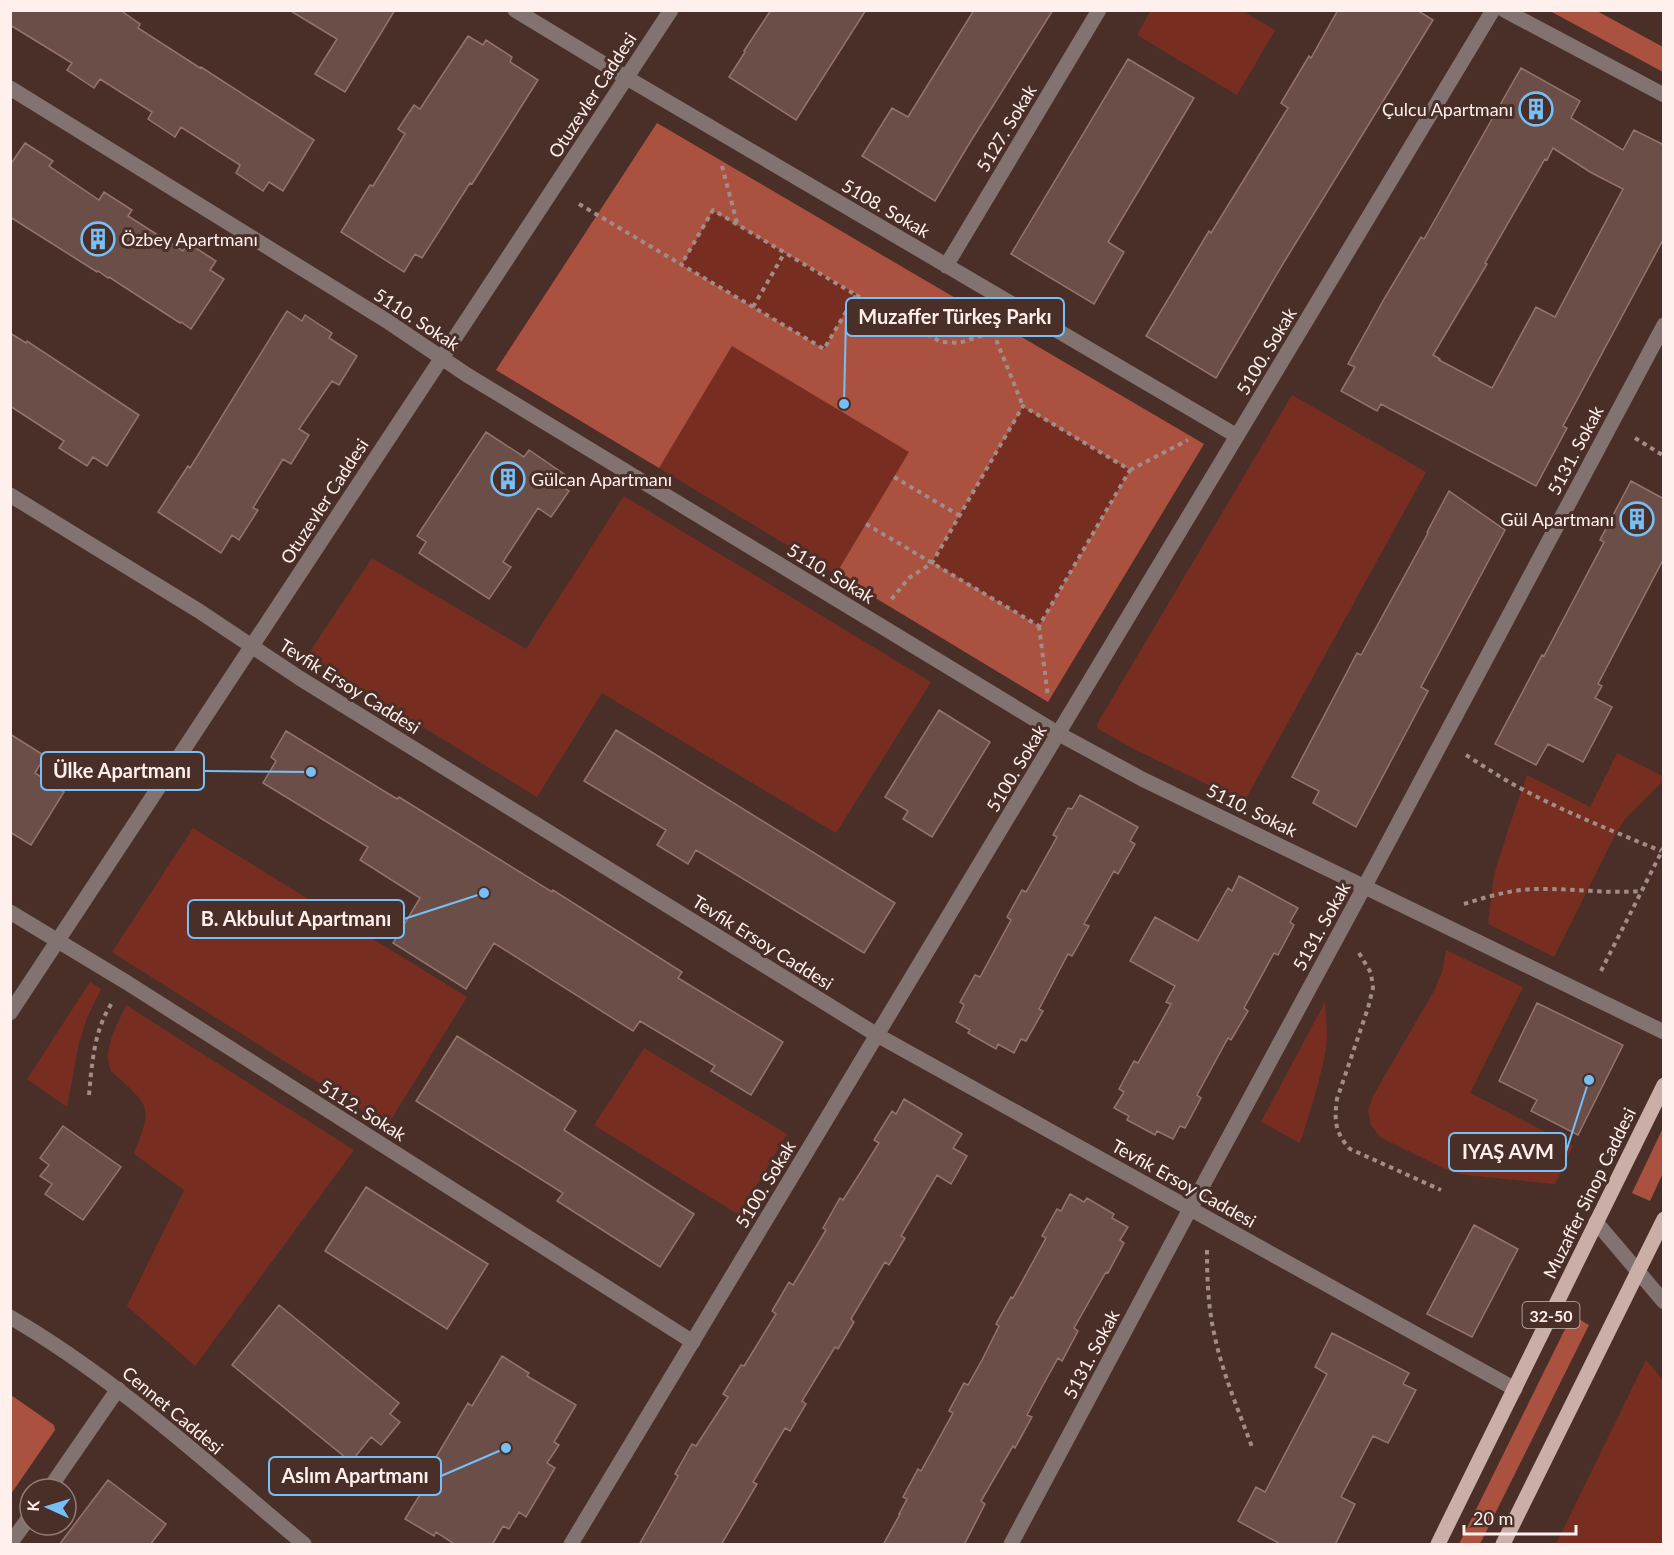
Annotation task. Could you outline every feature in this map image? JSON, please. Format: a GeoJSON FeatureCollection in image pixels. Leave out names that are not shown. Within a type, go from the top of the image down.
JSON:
{"type":"FeatureCollection","features":[{"type":"Feature","properties":{"kind":"main road","name":"Muzaffer Sinop Caddesi"},"geometry":{"type":"LineString","coordinates":[[1438,1545],[1664,1085]]}},
{"type":"Feature","properties":{"kind":"main road"},"geometry":{"type":"LineString","coordinates":[[1503,1545],[1664,1219]]}},
{"type":"Feature","properties":{"kind":"street","name":"5108. Sokak"},"geometry":{"type":"LineString","coordinates":[[515,10],[1237,436]]}},
{"type":"Feature","properties":{"kind":"street","name":"Otuzevler Caddesi"},"geometry":{"type":"LineString","coordinates":[[10,1013],[671,10]]}},
{"type":"Feature","properties":{"kind":"street","name":"5127. Sokak"},"geometry":{"type":"LineString","coordinates":[[946,266],[1099,10]]}},
{"type":"Feature","properties":{"kind":"street","name":"5100. Sokak"},"geometry":{"type":"LineString","coordinates":[[571,1545],[1493,10]]}},
{"type":"Feature","properties":{"kind":"street"},"geometry":{"type":"LineString","coordinates":[[1504,10],[1664,95]]}},
{"type":"Feature","properties":{"kind":"street","name":"5110. Sokak"},"geometry":{"type":"LineString","coordinates":[[10,88],[378,315],[498,393],[1059,734],[1142,779],[1664,1032]]}},
{"type":"Feature","properties":{"kind":"street","name":"5131. Sokak"},"geometry":{"type":"LineString","coordinates":[[1011,1545],[1664,326]]}},
{"type":"Feature","properties":{"kind":"street","name":"Tevfik Ersoy Caddesi"},"geometry":{"type":"LineString","coordinates":[[10,495],[199,611],[301,679],[877,1035],[1515,1389]]}},
{"type":"Feature","properties":{"kind":"street","name":"5112. Sokak"},"geometry":{"type":"LineString","coordinates":[[10,912],[126,982],[693,1342]]}},
{"type":"Feature","properties":{"kind":"street"},"geometry":{"type":"LineString","coordinates":[[1596,1222],[1664,1302]]}},
{"type":"Feature","properties":{"kind":"street","name":"Cennet Caddesi"},"geometry":{"type":"LineString","coordinates":[[10,1317],[47,1338],[118,1389],[304,1545]]}},
{"type":"Feature","properties":{"kind":"street"},"geometry":{"type":"LineString","coordinates":[[57,1477],[118,1389]]}},
{"type":"Feature","properties":{"kind":"path"},"geometry":{"type":"LineString","coordinates":[[721,160],[737,224]]}},
{"type":"Feature","properties":{"kind":"path"},"geometry":{"type":"LineString","coordinates":[[579,204],[824,349],[856,295]]}},
{"type":"Feature","properties":{"kind":"path"},"geometry":{"type":"LineString","coordinates":[[681,265],[713,210],[856,295],[941,342],[959,343],[993,332]]}},
{"type":"Feature","properties":{"kind":"path"},"geometry":{"type":"LineString","coordinates":[[753,307],[785,252]]}},
{"type":"Feature","properties":{"kind":"path"},"geometry":{"type":"LineString","coordinates":[[1002,298],[990,318],[993,332],[1023,406],[1130,470]]}},
{"type":"Feature","properties":{"kind":"path"},"geometry":{"type":"LineString","coordinates":[[886,604],[909,578],[932,563],[1023,406]]}},
{"type":"Feature","properties":{"kind":"path"},"geometry":{"type":"LineString","coordinates":[[1612,422],[1642,444],[1664,456]]}},
{"type":"Feature","properties":{"kind":"path"},"geometry":{"type":"LineString","coordinates":[[1048,702],[1039,626],[1130,470],[1193,437]]}},
{"type":"Feature","properties":{"kind":"path"},"geometry":{"type":"LineString","coordinates":[[894,477],[960,516]]}},
{"type":"Feature","properties":{"kind":"path"},"geometry":{"type":"LineString","coordinates":[[866,524],[1039,626]]}},
{"type":"Feature","properties":{"kind":"path"},"geometry":{"type":"LineString","coordinates":[[1443,740],[1510,782],[1616,833],[1662,849],[1589,996]]}},
{"type":"Feature","properties":{"kind":"path"},"geometry":{"type":"LineString","coordinates":[[1427,917],[1481,899],[1515,891],[1544,889],[1608,893],[1641,891]]}},
{"type":"Feature","properties":{"kind":"path"},"geometry":{"type":"LineString","coordinates":[[1343,926],[1371,973],[1373,988],[1337,1099],[1336,1125],[1341,1140],[1356,1153],[1442,1190]]}},
{"type":"Feature","properties":{"kind":"path"},"geometry":{"type":"LineString","coordinates":[[89,1095],[92,1065],[100,1028],[109,1008],[126,982]]}},
{"type":"Feature","properties":{"kind":"path"},"geometry":{"type":"LineString","coordinates":[[1207,1218],[1209,1302],[1214,1333],[1226,1379],[1252,1447]]}},
{"type":"Feature","properties":{"kind":"shaded area"},"geometry":{"type":"Polygon","coordinates":[[[1151,10],[1242,11],[1275,30],[1237,95],[1137,35],[1151,10]]]}},
{"type":"Feature","properties":{"kind":"shaded area"},"geometry":{"type":"Polygon","coordinates":[[[1550,11],[1597,11],[1663,47],[1663,72],[1550,11]]]}},
{"type":"Feature","properties":{"kind":"shaded area"},"geometry":{"type":"Polygon","coordinates":[[[657,123],[1204,444],[1048,702],[496,370],[657,123]]]}},
{"type":"Feature","properties":{"kind":"shaded area"},"geometry":{"type":"Polygon","coordinates":[[[657,123],[1204,444],[1048,702],[836,574],[909,452],[732,346],[659,468],[496,370],[657,123]],[[713,211],[682,265],[824,349],[856,294],[713,211]],[[1023,407],[932,562],[1039,626],[1130,470],[1023,407]]]}},
{"type":"Feature","properties":{"kind":"shaded area"},"geometry":{"type":"Polygon","coordinates":[[[1292,395],[1426,472],[1244,802],[1134,749],[1097,728],[1097,724],[1292,395]]]}},
{"type":"Feature","properties":{"kind":"shaded area"},"geometry":{"type":"Polygon","coordinates":[[[624,496],[931,682],[836,833],[602,693],[537,797],[307,656],[372,558],[526,649],[624,496]]]}},
{"type":"Feature","properties":{"kind":"shaded area"},"geometry":{"type":"Polygon","coordinates":[[[1617,753],[1663,776],[1663,781],[1626,818],[1616,833],[1554,957],[1488,924],[1494,875],[1527,775],[1590,807],[1617,753]]]}},
{"type":"Feature","properties":{"kind":"shaded area"},"geometry":{"type":"Polygon","coordinates":[[[193,828],[467,997],[387,1126],[112,952],[193,828]]]}},
{"type":"Feature","properties":{"kind":"shaded area"},"geometry":{"type":"Polygon","coordinates":[[[1446,950],[1523,987],[1470,1093],[1573,1146],[1555,1184],[1465,1175],[1445,1169],[1380,1137],[1371,1125],[1368,1111],[1373,1096],[1435,989],[1443,969],[1446,950]]]}},
{"type":"Feature","properties":{"kind":"shaded area"},"geometry":{"type":"Polygon","coordinates":[[[90,982],[101,989],[87,1018],[79,1043],[67,1107],[27,1079],[90,982]]]}},
{"type":"Feature","properties":{"kind":"shaded area"},"geometry":{"type":"Polygon","coordinates":[[[1325,1002],[1326,1049],[1318,1085],[1300,1143],[1261,1122],[1325,1002]]]}},
{"type":"Feature","properties":{"kind":"shaded area"},"geometry":{"type":"Polygon","coordinates":[[[126,1005],[354,1150],[195,1366],[127,1306],[184,1190],[134,1154],[144,1126],[145,1109],[135,1094],[111,1071],[108,1063],[109,1046],[126,1005]]]}},
{"type":"Feature","properties":{"kind":"shaded area"},"geometry":{"type":"Polygon","coordinates":[[[644,1048],[787,1134],[739,1215],[594,1125],[644,1048]]]}},
{"type":"Feature","properties":{"kind":"shaded area"},"geometry":{"type":"Polygon","coordinates":[[[1663,1128],[1663,1173],[1650,1201],[1632,1193],[1663,1128]]]}},
{"type":"Feature","properties":{"kind":"shaded area"},"geometry":{"type":"Polygon","coordinates":[[[1572,1315],[1589,1325],[1480,1544],[1459,1544],[1572,1315]]]}},
{"type":"Feature","properties":{"kind":"shaded area"},"geometry":{"type":"Polygon","coordinates":[[[1646,1360],[1663,1380],[1663,1544],[1556,1544],[1646,1360]]]}},
{"type":"Feature","properties":{"kind":"shaded area"},"geometry":{"type":"Polygon","coordinates":[[[11,1395],[54,1425],[55,1430],[23,1477],[18,1477],[18,1484],[11,1494],[11,1395]]]}},
{"type":"Feature","properties":{"kind":"building"},"geometry":{"type":"Polygon","coordinates":[[[10,10],[120,10],[140,24],[138,28],[314,140],[283,191],[269,182],[263,191],[236,173],[240,165],[181,127],[175,137],[148,119],[152,112],[100,79],[94,88],[67,70],[72,63],[10,25],[10,10]]]}},
{"type":"Feature","properties":{"kind":"building"},"geometry":{"type":"Polygon","coordinates":[[[289,10],[395,10],[345,92],[315,74],[337,39],[289,10]]]}},
{"type":"Feature","properties":{"kind":"building"},"geometry":{"type":"Polygon","coordinates":[[[771,10],[866,10],[796,120],[729,77],[771,10]]]}},
{"type":"Feature","properties":{"kind":"building"},"geometry":{"type":"Polygon","coordinates":[[[974,10],[1053,10],[935,201],[862,156],[892,108],[908,117],[974,10]]]}},
{"type":"Feature","properties":{"kind":"building"},"geometry":{"type":"Polygon","coordinates":[[[1338,10],[1417,10],[1433,20],[1284,262],[1216,378],[1146,336],[1209,231],[1211,233],[1288,108],[1281,103],[1309,56],[1311,58],[1338,10]]]}},
{"type":"Feature","properties":{"kind":"building"},"geometry":{"type":"Polygon","coordinates":[[[468,36],[483,45],[486,40],[512,57],[510,62],[538,80],[422,258],[415,254],[404,272],[341,232],[405,134],[398,129],[414,105],[420,109],[468,36]]]}},
{"type":"Feature","properties":{"kind":"building"},"geometry":{"type":"Polygon","coordinates":[[[1128,59],[1194,98],[1108,242],[1124,252],[1094,304],[1011,254],[1128,59]]]}},
{"type":"Feature","properties":{"kind":"building"},"geometry":{"type":"Polygon","coordinates":[[[1521,68],[1580,101],[1571,118],[1623,150],[1634,130],[1664,145],[1664,238],[1563,426],[1567,428],[1536,486],[1381,404],[1377,411],[1341,391],[1355,367],[1348,364],[1421,237],[1424,239],[1521,68]],[[1553,148],[1433,355],[1439,360],[1492,388],[1536,307],[1555,317],[1623,189],[1590,172],[1553,148]]]}},
{"type":"Feature","properties":{"kind":"building"},"geometry":{"type":"Polygon","coordinates":[[[25,143],[53,161],[49,166],[99,200],[104,192],[132,210],[128,216],[183,251],[188,243],[216,261],[210,270],[224,279],[191,329],[10,217],[10,165],[25,143]]]}},
{"type":"Feature","properties":{"kind":"building"},"geometry":{"type":"Polygon","coordinates":[[[287,311],[302,321],[305,315],[332,333],[329,338],[357,356],[339,385],[332,381],[299,429],[309,435],[291,464],[283,459],[253,508],[258,510],[239,540],[232,535],[221,553],[158,512],[188,466],[190,468],[287,311]]]}},
{"type":"Feature","properties":{"kind":"building"},"geometry":{"type":"Polygon","coordinates":[[[10,333],[26,343],[27,341],[139,415],[107,466],[93,457],[87,466],[59,448],[64,441],[10,406],[10,333]]]}},
{"type":"Feature","properties":{"kind":"building"},"geometry":{"type":"Polygon","coordinates":[[[486,432],[524,457],[529,450],[564,474],[558,484],[569,491],[551,517],[538,508],[503,562],[511,567],[489,599],[419,553],[426,542],[417,536],[486,432]]]}},
{"type":"Feature","properties":{"kind":"building"},"geometry":{"type":"Polygon","coordinates":[[[1631,481],[1664,499],[1664,558],[1598,684],[1602,686],[1595,698],[1612,707],[1583,762],[1548,744],[1536,765],[1495,744],[1604,542],[1600,540],[1631,481]]]}},
{"type":"Feature","properties":{"kind":"building"},"geometry":{"type":"Polygon","coordinates":[[[1449,491],[1505,530],[1421,687],[1428,691],[1356,827],[1313,803],[1319,791],[1292,777],[1357,653],[1361,655],[1449,491]]]}},
{"type":"Feature","properties":{"kind":"building"},"geometry":{"type":"Polygon","coordinates":[[[939,710],[990,742],[932,837],[903,819],[908,811],[885,797],[939,710]]]}},
{"type":"Feature","properties":{"kind":"building"},"geometry":{"type":"Polygon","coordinates":[[[616,730],[895,903],[864,953],[696,850],[688,864],[657,845],[666,830],[584,781],[616,730]]]}},
{"type":"Feature","properties":{"kind":"building"},"geometry":{"type":"Polygon","coordinates":[[[286,731],[397,799],[399,797],[552,892],[553,890],[682,972],[678,978],[783,1042],[751,1095],[711,1071],[715,1066],[640,1021],[633,1031],[494,943],[466,989],[393,943],[420,898],[360,860],[368,847],[263,783],[276,761],[271,757],[286,731]]]}},
{"type":"Feature","properties":{"kind":"building"},"geometry":{"type":"Polygon","coordinates":[[[10,734],[45,756],[35,773],[64,792],[31,845],[10,832],[10,734]]]}},
{"type":"Feature","properties":{"kind":"building"},"geometry":{"type":"Polygon","coordinates":[[[1080,795],[1138,827],[1130,841],[1135,844],[1118,874],[1114,871],[1084,924],[1089,926],[1072,956],[1068,954],[1039,1009],[1043,1011],[1026,1041],[1021,1039],[1014,1053],[998,1044],[996,1049],[968,1033],[970,1030],[956,1022],[964,1005],[960,1002],[975,975],[980,977],[1011,920],[1007,917],[1022,890],[1026,892],[1057,837],[1053,835],[1068,808],[1072,809],[1080,795]]]}},
{"type":"Feature","properties":{"kind":"building"},"geometry":{"type":"Polygon","coordinates":[[[1239,876],[1298,908],[1290,922],[1294,925],[1278,955],[1274,953],[1244,1008],[1248,1011],[1231,1040],[1228,1038],[1197,1095],[1201,1098],[1185,1128],[1180,1126],[1173,1139],[1157,1131],[1155,1135],[1127,1120],[1129,1116],[1114,1108],[1124,1092],[1119,1089],[1134,1061],[1138,1063],[1171,1004],[1166,1002],[1175,986],[1130,961],[1155,917],[1198,941],[1228,888],[1232,891],[1239,876]]]}},
{"type":"Feature","properties":{"kind":"building"},"geometry":{"type":"Polygon","coordinates":[[[1537,1003],[1623,1045],[1578,1135],[1531,1111],[1537,1100],[1499,1081],[1537,1003]]]}},
{"type":"Feature","properties":{"kind":"building"},"geometry":{"type":"Polygon","coordinates":[[[457,1036],[576,1111],[564,1130],[694,1214],[660,1267],[557,1201],[563,1193],[416,1101],[457,1036]]]}},
{"type":"Feature","properties":{"kind":"building"},"geometry":{"type":"Polygon","coordinates":[[[904,1099],[962,1134],[953,1148],[967,1156],[951,1184],[937,1175],[901,1236],[905,1238],[889,1265],[885,1262],[851,1319],[854,1322],[838,1349],[835,1347],[802,1401],[806,1404],[790,1431],[785,1428],[753,1482],[757,1484],[721,1545],[639,1545],[678,1476],[675,1474],[692,1444],[696,1446],[728,1397],[723,1394],[741,1365],[744,1366],[776,1314],[772,1311],[789,1282],[793,1285],[826,1230],[823,1228],[840,1198],[843,1200],[879,1143],[874,1140],[892,1111],[896,1114],[904,1099]]]}},
{"type":"Feature","properties":{"kind":"building"},"geometry":{"type":"Polygon","coordinates":[[[63,1126],[121,1167],[83,1220],[45,1194],[52,1184],[40,1176],[49,1165],[40,1158],[63,1126]]]}},
{"type":"Feature","properties":{"kind":"building"},"geometry":{"type":"Polygon","coordinates":[[[366,1187],[488,1264],[447,1329],[325,1251],[366,1187]]]}},
{"type":"Feature","properties":{"kind":"building"},"geometry":{"type":"Polygon","coordinates":[[[1070,1194],[1084,1202],[1087,1198],[1114,1214],[1112,1218],[1128,1227],[1120,1240],[1124,1243],[1074,1328],[1078,1331],[1062,1361],[1058,1358],[1027,1415],[1032,1417],[1015,1448],[1013,1446],[981,1501],[985,1504],[964,1545],[883,1545],[907,1499],[903,1497],[918,1469],[921,1471],[953,1413],[949,1411],[964,1383],[968,1385],[999,1326],[996,1324],[1046,1238],[1042,1236],[1057,1209],[1061,1211],[1070,1194]]]}},
{"type":"Feature","properties":{"kind":"building"},"geometry":{"type":"Polygon","coordinates":[[[1474,1225],[1518,1249],[1472,1337],[1427,1314],[1474,1225]]]}},
{"type":"Feature","properties":{"kind":"building"},"geometry":{"type":"Polygon","coordinates":[[[279,1305],[399,1403],[390,1414],[400,1422],[381,1445],[371,1437],[351,1462],[232,1365],[279,1305]]]}},
{"type":"Feature","properties":{"kind":"building"},"geometry":{"type":"Polygon","coordinates":[[[1332,1333],[1409,1373],[1403,1384],[1416,1390],[1388,1443],[1373,1436],[1341,1497],[1355,1504],[1335,1545],[1282,1545],[1238,1521],[1256,1487],[1265,1492],[1327,1374],[1315,1367],[1332,1333]]]}},
{"type":"Feature","properties":{"kind":"building"},"geometry":{"type":"Polygon","coordinates":[[[502,1356],[529,1373],[527,1376],[576,1405],[554,1442],[559,1445],[547,1463],[555,1468],[526,1517],[519,1512],[509,1529],[503,1526],[492,1545],[456,1545],[436,1532],[434,1536],[405,1519],[434,1472],[429,1469],[468,1403],[472,1406],[502,1356]]]}},
{"type":"Feature","properties":{"kind":"building"},"geometry":{"type":"Polygon","coordinates":[[[108,1480],[166,1524],[150,1545],[59,1545],[65,1537],[78,1537],[78,1520],[108,1480]]]}},
{"type":"Feature","properties":{"kind":"place","name":"Çulcu Apartmanı"},"geometry":{"type":"Point","coordinates":[1536,109]}},
{"type":"Feature","properties":{"kind":"place","name":"Özbey Apartmanı"},"geometry":{"type":"Point","coordinates":[98,239]}},
{"type":"Feature","properties":{"kind":"place","name":"Muzaffer Türkeş Parkı"},"geometry":{"type":"Point","coordinates":[844,404]}},
{"type":"Feature","properties":{"kind":"place","name":"Gülcan Apartmanı"},"geometry":{"type":"Point","coordinates":[508,479]}},
{"type":"Feature","properties":{"kind":"place","name":"Gül Apartmanı"},"geometry":{"type":"Point","coordinates":[1637,519]}},
{"type":"Feature","properties":{"kind":"place","name":"Ülke Apartmanı"},"geometry":{"type":"Point","coordinates":[311,772]}},
{"type":"Feature","properties":{"kind":"place","name":"B. Akbulut Apartmanı"},"geometry":{"type":"Point","coordinates":[484,893]}},
{"type":"Feature","properties":{"kind":"place","name":"IYAŞ AVM"},"geometry":{"type":"Point","coordinates":[1589,1080]}},
{"type":"Feature","properties":{"kind":"place","name":"Aslım Apartmanı"},"geometry":{"type":"Point","coordinates":[506,1448]}}]}
